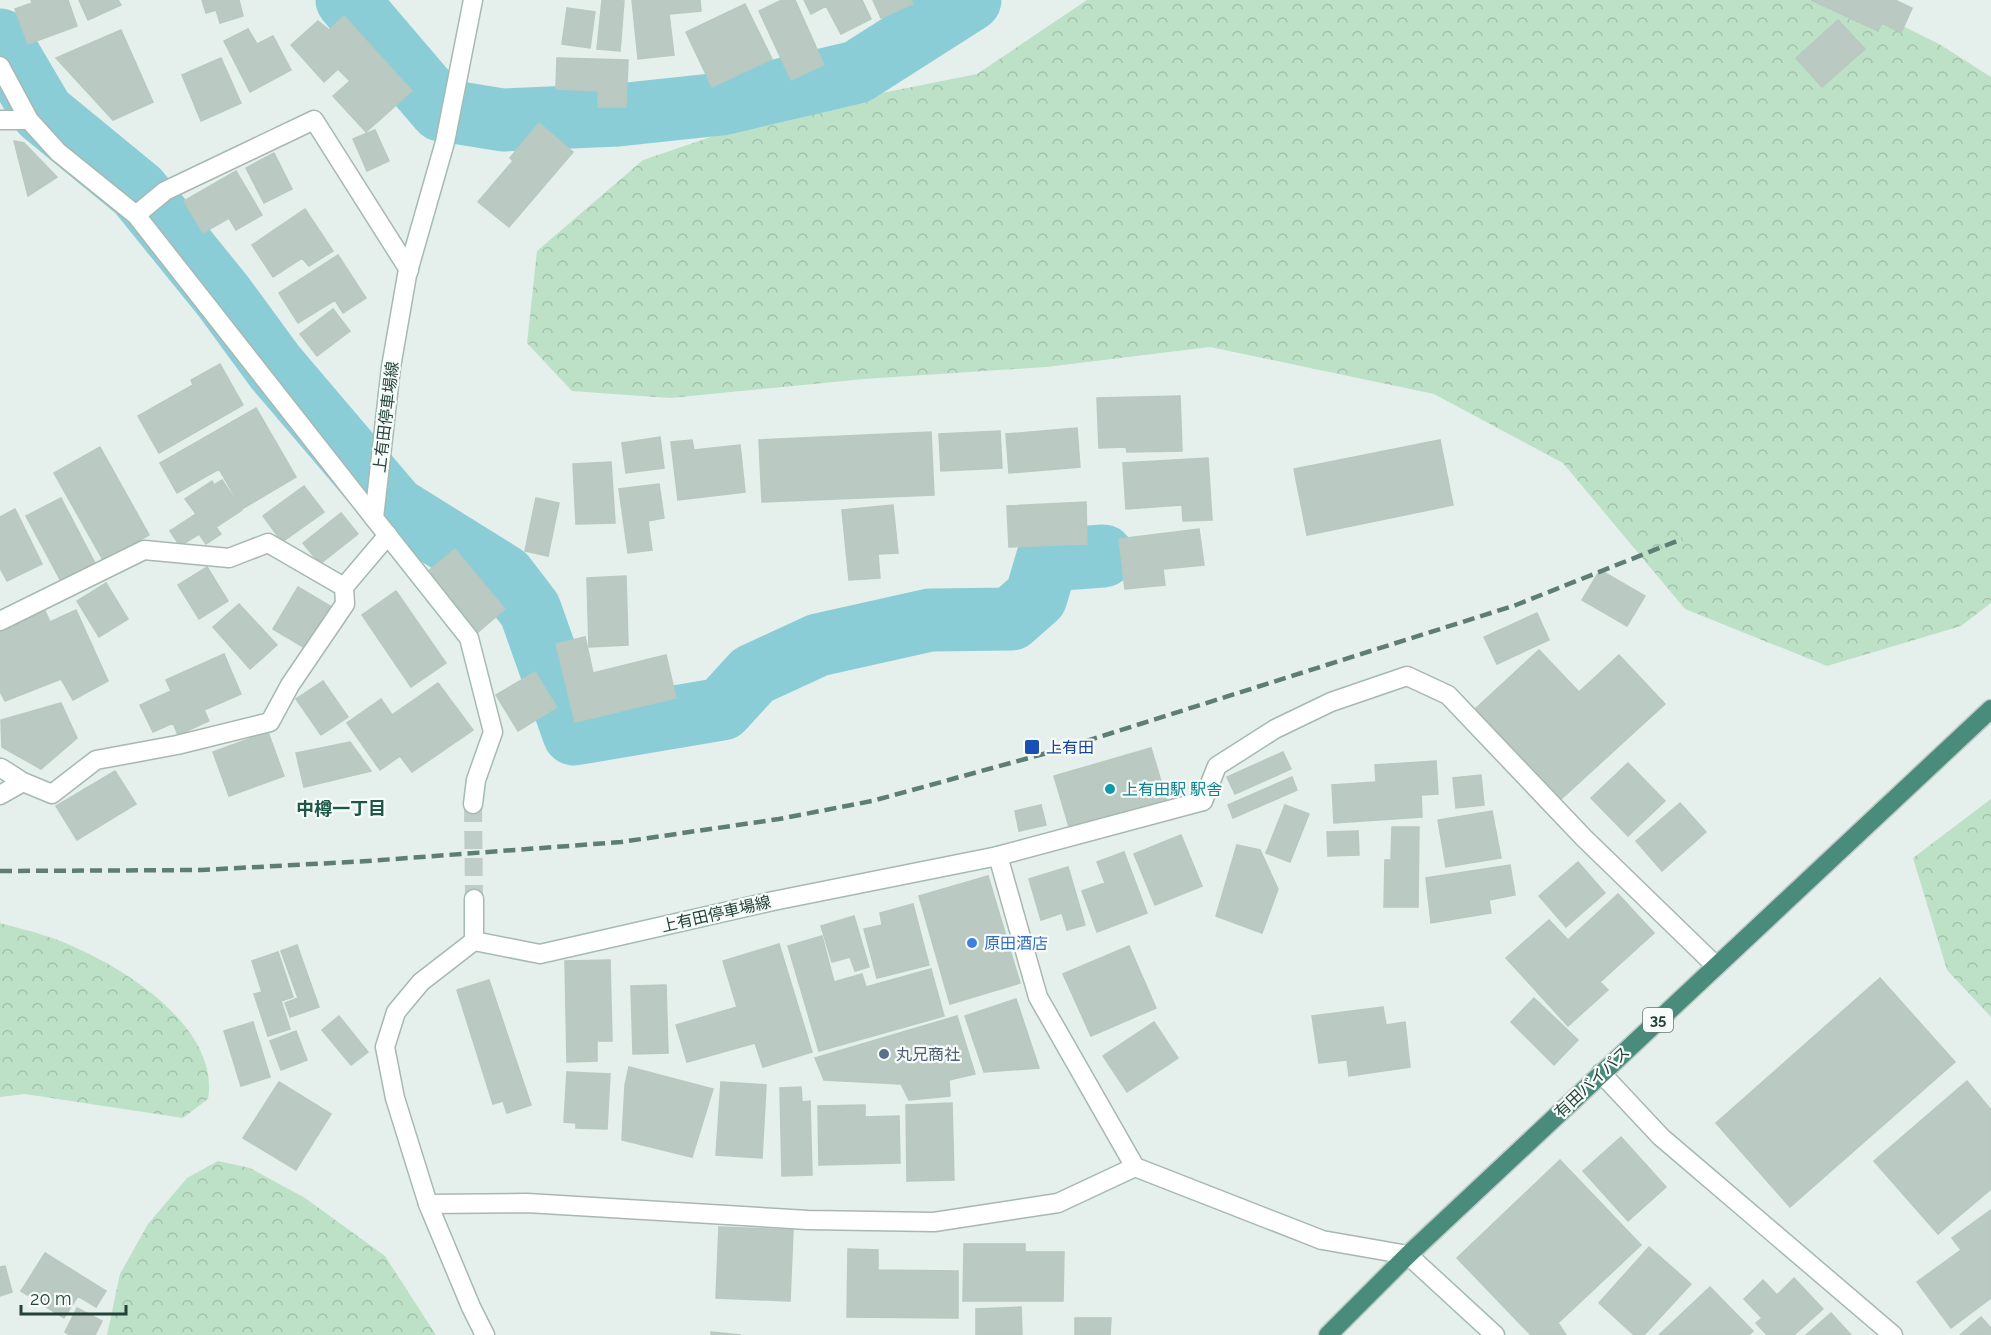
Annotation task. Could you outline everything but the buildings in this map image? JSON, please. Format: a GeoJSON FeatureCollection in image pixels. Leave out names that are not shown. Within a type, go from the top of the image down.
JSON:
{"type":"FeatureCollection","features":[{"type":"Feature","properties":{"kind":"highway","name":"有田バイパス"},"geometry":{"type":"LineString","coordinates":[[1328,1335],[1408,1255],[1991,709]]}},
{"type":"Feature","properties":{"kind":"street","name":"上有田停車場線"},"geometry":{"type":"LineString","coordinates":[[374,518],[391,367],[409,270],[445,142],[473,0]]}},
{"type":"Feature","properties":{"kind":"street"},"geometry":{"type":"LineString","coordinates":[[0,66],[29,120],[58,152],[137,215],[469,638],[492,732],[476,780],[472,804]]}},
{"type":"Feature","properties":{"kind":"street"},"geometry":{"type":"LineString","coordinates":[[0,120],[29,120]]}},
{"type":"Feature","properties":{"kind":"street"},"geometry":{"type":"LineString","coordinates":[[137,215],[165,192],[314,120],[409,270]]}},
{"type":"Feature","properties":{"kind":"street"},"geometry":{"type":"LineString","coordinates":[[1,768],[23,782],[52,794],[96,760],[177,745],[270,722],[290,685],[345,604],[344,587],[388,535]]}},
{"type":"Feature","properties":{"kind":"street"},"geometry":{"type":"LineString","coordinates":[[0,621],[144,550],[229,558],[268,543],[344,587]]}},
{"type":"Feature","properties":{"kind":"street","name":"上有田停車場線"},"geometry":{"type":"LineString","coordinates":[[474,941],[540,954],[773,901],[999,856],[1203,801],[1217,766],[1275,729],[1331,702],[1407,676],[1448,695],[1584,838],[1716,966]]}},
{"type":"Feature","properties":{"kind":"street"},"geometry":{"type":"LineString","coordinates":[[0,795],[23,782]]}},
{"type":"Feature","properties":{"kind":"street"},"geometry":{"type":"LineString","coordinates":[[999,856],[1038,997],[1136,1167],[1322,1240],[1408,1255],[1495,1335]]}},
{"type":"Feature","properties":{"kind":"street"},"geometry":{"type":"LineString","coordinates":[[474,899],[474,941],[421,982],[396,1012],[385,1047],[395,1098],[428,1204],[485,1335]]}},
{"type":"Feature","properties":{"kind":"street"},"geometry":{"type":"LineString","coordinates":[[1601,1073],[1661,1137],[1893,1335]]}},
{"type":"Feature","properties":{"kind":"street"},"geometry":{"type":"LineString","coordinates":[[428,1204],[527,1203],[808,1220],[934,1222],[1058,1203],[1136,1167]]}},
{"type":"Feature","properties":{"kind":"green space"},"geometry":{"type":"Polygon","coordinates":[[[1087,0],[1850,0],[1939,44],[1991,77],[1991,603],[1961,626],[1827,666],[1685,609],[1563,463],[1434,394],[1210,347],[1046,367],[864,379],[670,398],[572,391],[527,343],[537,251],[643,160],[782,113],[977,74],[1087,0]]]}},
{"type":"Feature","properties":{"kind":"green space"},"geometry":{"type":"Polygon","coordinates":[[[1991,799],[1991,1017],[1947,970],[1913,858],[1991,799]]]}},
{"type":"Feature","properties":{"kind":"green space"},"geometry":{"type":"Polygon","coordinates":[[[0,923],[43,935],[102,960],[157,997],[180,1020],[197,1045],[207,1071],[208,1099],[183,1118],[25,1094],[0,1097],[0,923]]]}},
{"type":"Feature","properties":{"kind":"green space"},"geometry":{"type":"Polygon","coordinates":[[[218,1161],[250,1168],[305,1198],[385,1256],[436,1335],[107,1335],[120,1274],[148,1224],[187,1178],[218,1161]]]}},
{"type":"Feature","properties":{"kind":"waterway"},"geometry":{"type":"LineString","coordinates":[[347,0],[441,110],[503,120],[618,115],[721,104],[857,72],[970,0]]}},
{"type":"Feature","properties":{"kind":"waterway"},"geometry":{"type":"LineString","coordinates":[[0,40],[43,113],[138,191],[223,296],[275,367],[395,508],[504,576],[530,610],[574,734],[722,709],[753,675],[818,645],[930,620],[1011,619],[1036,597],[1047,560],[1103,556]]}},
{"type":"Feature","properties":{"kind":"tunnel"},"geometry":{"type":"LineString","coordinates":[[473,804],[474,899]]}},
{"type":"Feature","properties":{"kind":"railway"},"geometry":{"type":"LineString","coordinates":[[0,871],[202,870],[368,861],[621,842],[779,819],[872,801],[1058,750],[1516,605],[1682,539]]}},
{"type":"Feature","properties":{"kind":"place","name":"上有田"},"geometry":{"type":"Point","coordinates":[1032,747]}},
{"type":"Feature","properties":{"kind":"place","name":"上有田駅 駅舎"},"geometry":{"type":"Point","coordinates":[1110,789]}},
{"type":"Feature","properties":{"kind":"place","name":"原田酒店"},"geometry":{"type":"Point","coordinates":[972,943]}},
{"type":"Feature","properties":{"kind":"place","name":"丸兄商社"},"geometry":{"type":"Point","coordinates":[884,1054]}},
{"type":"Feature","properties":{"kind":"district","name":"中樽一丁目"},"geometry":{"type":"Point","coordinates":[341,808]}}]}
